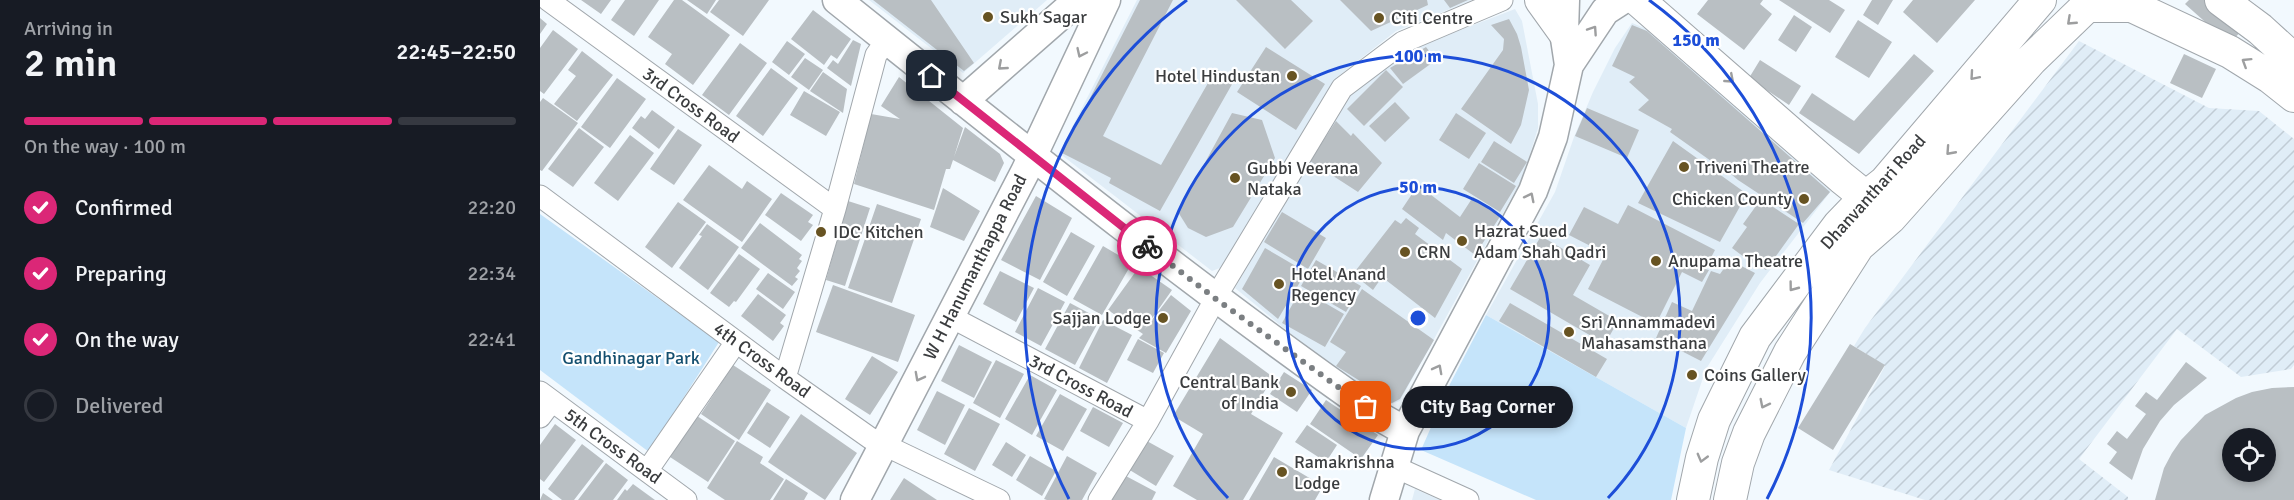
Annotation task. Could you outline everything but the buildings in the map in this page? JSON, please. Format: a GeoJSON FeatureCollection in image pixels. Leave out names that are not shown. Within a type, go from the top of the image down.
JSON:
{"type":"FeatureCollection","features":[{"type":"Feature","properties":{"kind":"main road"},"geometry":{"type":"LineString","coordinates":[[1541,0],[1564,32]]}},
{"type":"Feature","properties":{"kind":"main road","name":"Dhanvanthari Road"},"geometry":{"type":"LineString","coordinates":[[1693,500],[1702,458],[1714,420],[1755,337],[1839,225],[1866,197],[1885,182],[2040,0]]}},
{"type":"Feature","properties":{"kind":"main road"},"geometry":{"type":"LineString","coordinates":[[2221,0],[2260,29],[2294,60]]}},
{"type":"Feature","properties":{"kind":"main road"},"geometry":{"type":"LineString","coordinates":[[1641,2],[1890,218]]}},
{"type":"Feature","properties":{"kind":"main road","name":"Dhanvanthari Road"},"geometry":{"type":"LineString","coordinates":[[1730,500],[1738,463],[1749,433],[1790,352],[1858,246],[1890,218],[2031,60],[2087,6],[2132,6],[2230,52],[2270,77],[2294,96]]}},
{"type":"Feature","properties":{"kind":"main road"},"geometry":{"type":"LineString","coordinates":[[2008,38],[2031,60]]}},
{"type":"Feature","properties":{"kind":"street","name":"3rd Cross Road"},"geometry":{"type":"LineString","coordinates":[[548,0],[835,209]]}},
{"type":"Feature","properties":{"kind":"street"},"geometry":{"type":"LineString","coordinates":[[837,0],[1216,299],[1382,418],[1405,431]]}},
{"type":"Feature","properties":{"kind":"street"},"geometry":{"type":"LineString","coordinates":[[963,100],[1078,0]]}},
{"type":"Feature","properties":{"kind":"street","name":"W H Hanumanthappa Road"},"geometry":{"type":"LineString","coordinates":[[855,500],[1032,156],[1106,0]]}},
{"type":"Feature","properties":{"kind":"street"},"geometry":{"type":"LineString","coordinates":[[1099,500],[1148,422],[1216,299],[1342,88],[1403,42],[1502,0]]}},
{"type":"Feature","properties":{"kind":"street"},"geometry":{"type":"LineString","coordinates":[[1384,500],[1405,431],[1533,191],[1553,137],[1569,65],[1564,32],[1565,0]]}},
{"type":"Feature","properties":{"kind":"street"},"geometry":{"type":"LineString","coordinates":[[1569,65],[1605,11],[1641,2]]}},
{"type":"Feature","properties":{"kind":"street"},"geometry":{"type":"LineString","coordinates":[[785,378],[835,209],[876,55],[887,40]]}},
{"type":"Feature","properties":{"kind":"street","name":"4th Cross Road"},"geometry":{"type":"LineString","coordinates":[[540,196],[785,378],[883,445],[999,500]]}},
{"type":"Feature","properties":{"kind":"street","name":"3rd Cross Road"},"geometry":{"type":"LineString","coordinates":[[951,316],[1148,422]]}},
{"type":"Feature","properties":{"kind":"street"},"geometry":{"type":"LineString","coordinates":[[647,471],[736,342]]}},
{"type":"Feature","properties":{"kind":"street","name":"5th Cross Road"},"geometry":{"type":"LineString","coordinates":[[544,403],[647,471],[686,500]]}},
{"type":"Feature","properties":{"kind":"street"},"geometry":{"type":"LineString","coordinates":[[1393,466],[1468,500]]}},
{"type":"Feature","properties":{"kind":"shaded area"},"geometry":{"type":"Polygon","coordinates":[[[869,0],[1047,0],[963,73],[869,0]]]}},
{"type":"Feature","properties":{"kind":"shaded area"},"geometry":{"type":"Polygon","coordinates":[[[1137,0],[1472,0],[1396,31],[1336,78],[1225,266],[1212,271],[1059,153],[1137,0]]]}},
{"type":"Feature","properties":{"kind":"shaded area"},"geometry":{"type":"Polygon","coordinates":[[[1515,9],[1522,21],[1538,104],[1538,128],[1523,177],[1400,401],[1388,405],[1334,369],[1235,288],[1308,161],[1353,89],[1409,50],[1515,9]]]}},
{"type":"Feature","properties":{"kind":"shaded area"},"geometry":{"type":"Polygon","coordinates":[[[1632,23],[1647,29],[1831,191],[1760,283],[1706,369],[1686,428],[1486,315],[1555,192],[1593,92],[1615,48],[1632,23]]]}},
{"type":"Feature","properties":{"kind":"shaded area"},"geometry":{"type":"Polygon","coordinates":[[[2079,41],[2209,108],[2259,111],[2294,139],[2294,365],[2291,369],[2241,377],[2177,329],[2079,459],[2128,497],[2128,500],[1925,500],[1829,470],[1885,366],[1854,346],[1865,328],[2079,41]]]}},
{"type":"Feature","properties":{"kind":"shaded area"},"geometry":{"type":"Polygon","coordinates":[[[1415,489],[1440,500],[1412,500],[1415,489]]]}},
{"type":"Feature","properties":{"kind":"green space","name":"Gandhinagar Park"},"geometry":{"type":"Polygon","coordinates":[[[540,214],[719,342],[649,452],[540,370],[540,214]]]}},
{"type":"Feature","properties":{"kind":"green space"},"geometry":{"type":"Polygon","coordinates":[[[1486,315],[1686,428],[1671,500],[1536,500],[1421,450],[1450,384],[1486,315]]]}},
{"type":"Feature","properties":{"kind":"way so far"},"geometry":{"type":"LineString","coordinates":[[1147,246],[1319,375],[1366,407]]}},
{"type":"Feature","properties":{"kind":"place","name":"Sukh Sagar"},"geometry":{"type":"Point","coordinates":[988,17]}},
{"type":"Feature","properties":{"kind":"place","name":"Citi Centre"},"geometry":{"type":"Point","coordinates":[1379,18]}},
{"type":"Feature","properties":{"kind":"place","name":"Hotel Hindustan"},"geometry":{"type":"Point","coordinates":[1292,76]}},
{"type":"Feature","properties":{"kind":"place","name":"Triveni Theatre"},"geometry":{"type":"Point","coordinates":[1684,167]}},
{"type":"Feature","properties":{"kind":"place","name":"Gubbi Veerana Nataka"},"geometry":{"type":"Point","coordinates":[1235,178]}},
{"type":"Feature","properties":{"kind":"place","name":"Chicken County"},"geometry":{"type":"Point","coordinates":[1804,199]}},
{"type":"Feature","properties":{"kind":"place","name":"IDC Kitchen"},"geometry":{"type":"Point","coordinates":[821,232]}},
{"type":"Feature","properties":{"kind":"place","name":"Hazrat Sued Adam Shah Qadri"},"geometry":{"type":"Point","coordinates":[1462,241]}},
{"type":"Feature","properties":{"kind":"place","name":"CRN"},"geometry":{"type":"Point","coordinates":[1405,252]}},
{"type":"Feature","properties":{"kind":"place","name":"Anupama Theatre"},"geometry":{"type":"Point","coordinates":[1656,261]}},
{"type":"Feature","properties":{"kind":"place","name":"Hotel Anand Regency"},"geometry":{"type":"Point","coordinates":[1279,284]}},
{"type":"Feature","properties":{"kind":"place","name":"Sajjan Lodge"},"geometry":{"type":"Point","coordinates":[1163,318]}},
{"type":"Feature","properties":{"kind":"place","name":"Sri Annammadevi Mahasamsthana"},"geometry":{"type":"Point","coordinates":[1569,332]}},
{"type":"Feature","properties":{"kind":"place","name":"Coins Gallery"},"geometry":{"type":"Point","coordinates":[1692,375]}},
{"type":"Feature","properties":{"kind":"place","name":"Central Bank of India"},"geometry":{"type":"Point","coordinates":[1291,392]}},
{"type":"Feature","properties":{"kind":"place","name":"City Bag Corner"},"geometry":{"type":"Point","coordinates":[1366,407]}},
{"type":"Feature","properties":{"kind":"place","name":"Ramakrishna Lodge"},"geometry":{"type":"Point","coordinates":[1282,472]}},
{"type":"Feature","properties":{"kind":"route"},"geometry":{"type":"LineString","coordinates":[[932,76],[1147,246]]}}]}
